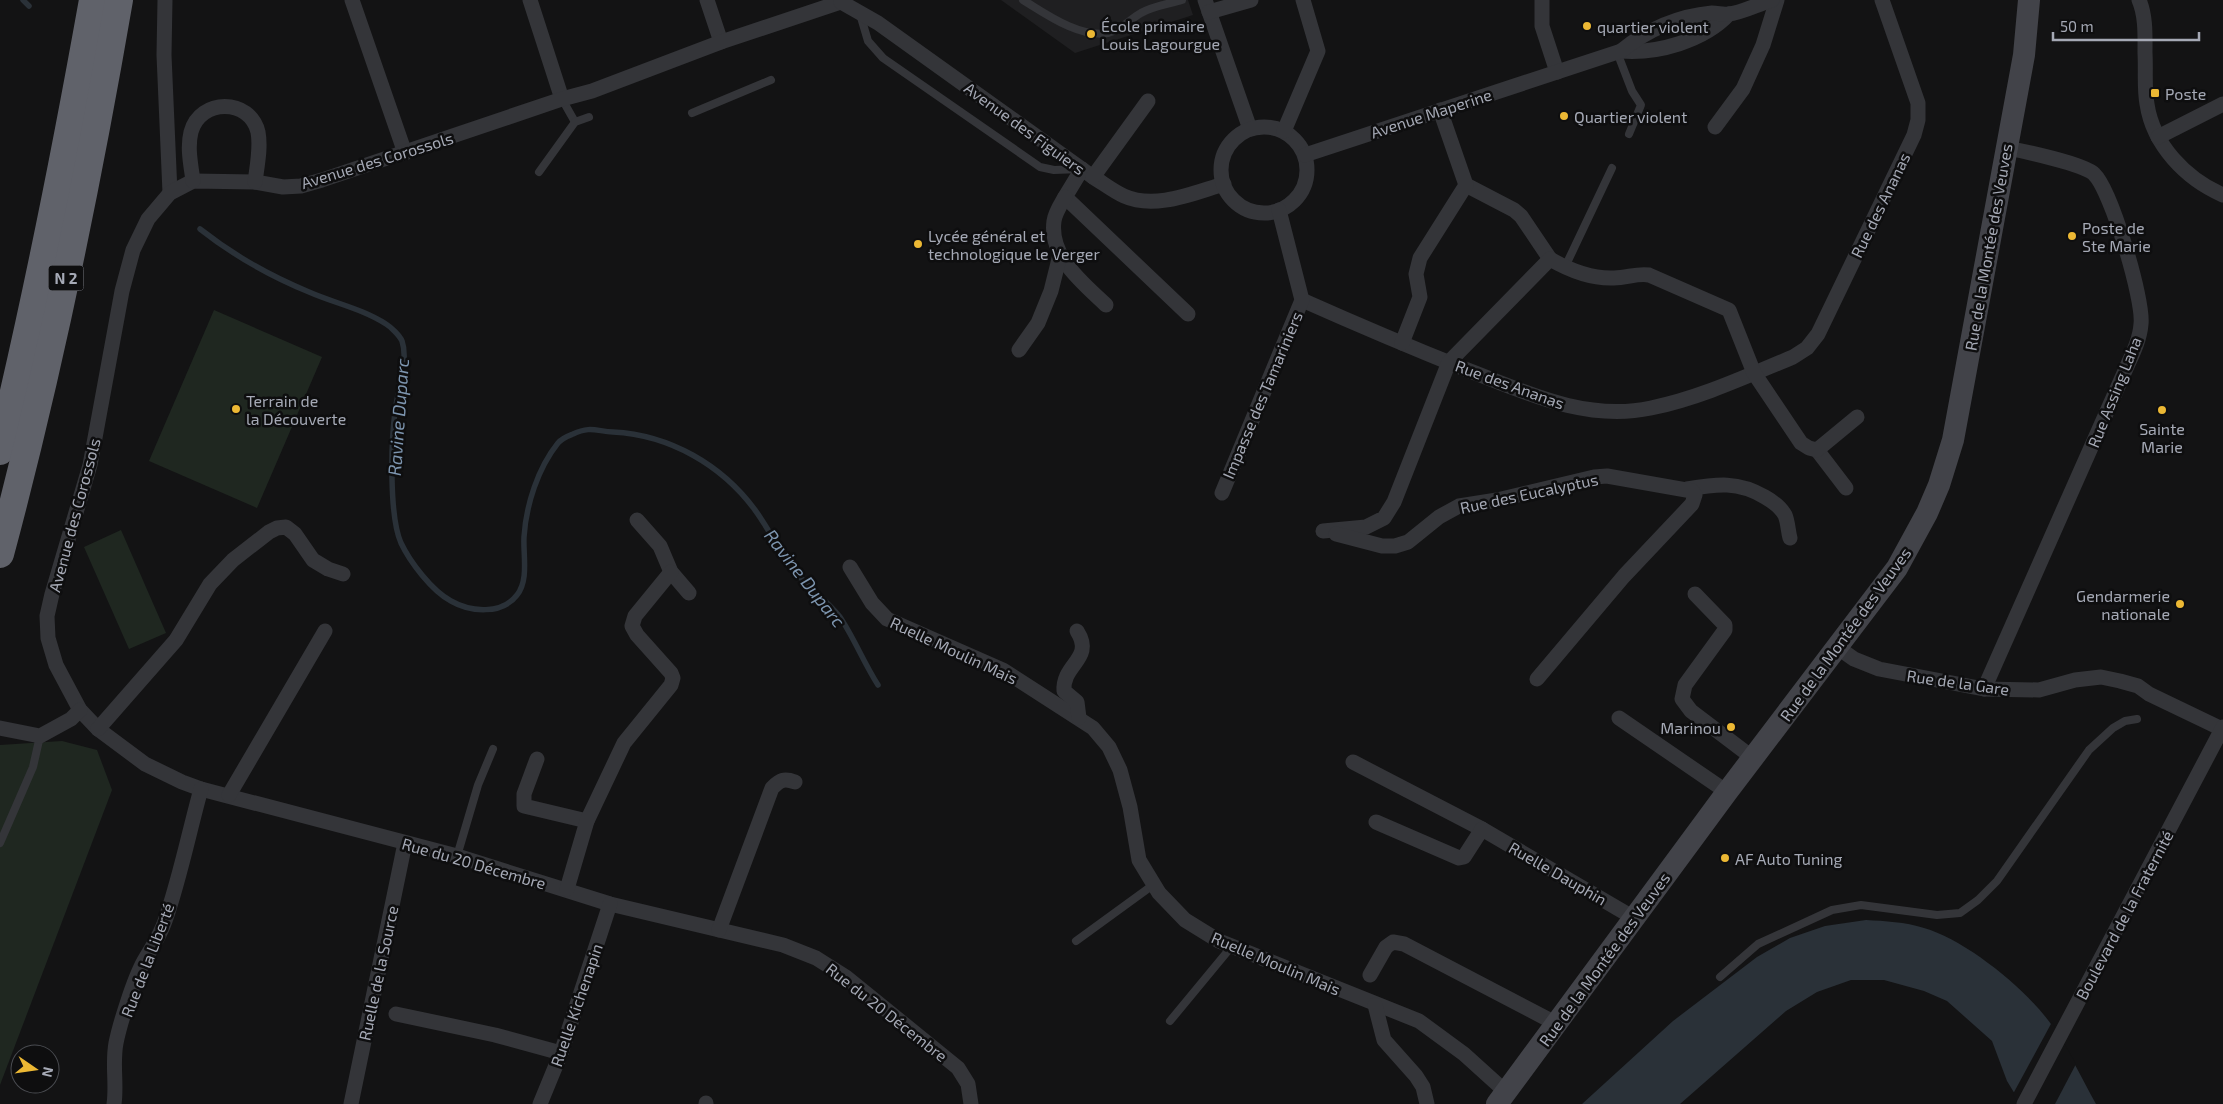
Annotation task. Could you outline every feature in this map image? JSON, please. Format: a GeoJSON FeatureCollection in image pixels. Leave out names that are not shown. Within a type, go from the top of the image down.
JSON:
{"type":"FeatureCollection","features":[{"type":"Feature","properties":{"kind":"highway"},"geometry":{"type":"LineString","coordinates":[[0,403],[51,140],[75,0]]}},
{"type":"Feature","properties":{"kind":"highway","name":"N 2"},"geometry":{"type":"LineString","coordinates":[[0,451],[25,349],[93,0]]}},
{"type":"Feature","properties":{"kind":"highway","name":"N 2"},"geometry":{"type":"LineString","coordinates":[[0,554],[76,236],[119,0]]}},
{"type":"Feature","properties":{"kind":"main road"},"geometry":{"type":"LineString","coordinates":[[2024,55],[2029,0]]}},
{"type":"Feature","properties":{"kind":"main road"},"geometry":{"type":"LineString","coordinates":[[2024,55],[2043,0]]}},
{"type":"Feature","properties":{"kind":"main road","name":"Rue de la Montée des Veuves"},"geometry":{"type":"LineString","coordinates":[[1502,1098],[1727,792],[1898,568],[1916,535],[1939,485],[1953,440],[2024,55]]}},
{"type":"Feature","properties":{"kind":"street"},"geometry":{"type":"LineString","coordinates":[[165,0],[164,55],[170,194]]}},
{"type":"Feature","properties":{"kind":"street"},"geometry":{"type":"LineString","coordinates":[[352,0],[405,153]]}},
{"type":"Feature","properties":{"kind":"street"},"geometry":{"type":"LineString","coordinates":[[530,0],[562,99]]}},
{"type":"Feature","properties":{"kind":"street"},"geometry":{"type":"LineString","coordinates":[[707,0],[722,42]]}},
{"type":"Feature","properties":{"kind":"street"},"geometry":{"type":"LineString","coordinates":[[1250,129],[1207,6],[1251,0]]}},
{"type":"Feature","properties":{"kind":"street"},"geometry":{"type":"LineString","coordinates":[[1284,131],[1318,51],[1303,0]]}},
{"type":"Feature","properties":{"kind":"street"},"geometry":{"type":"LineString","coordinates":[[1542,0],[1542,26],[1557,72]]}},
{"type":"Feature","properties":{"kind":"street","name":"Avenue Maperine"},"geometry":{"type":"LineString","coordinates":[[1305,155],[1619,52],[1647,32],[1696,15],[1728,14],[1772,0]]}},
{"type":"Feature","properties":{"kind":"street"},"geometry":{"type":"LineString","coordinates":[[1715,127],[1744,89],[1763,45],[1777,0]]}},
{"type":"Feature","properties":{"kind":"street","name":"Rue des Ananas"},"geometry":{"type":"LineString","coordinates":[[1302,300],[1402,343],[1551,403],[1602,411],[1650,408],[1699,394],[1793,356],[1807,348],[1818,334],[1914,135],[1918,103],[1882,0]]}},
{"type":"Feature","properties":{"kind":"street"},"geometry":{"type":"LineString","coordinates":[[2139,0],[2143,9],[2145,33],[2146,103],[2158,136],[2170,155],[2189,176],[2212,190],[2223,194]]}},
{"type":"Feature","properties":{"kind":"street","name":"Avenue des Corossols"},"geometry":{"type":"LineString","coordinates":[[80,710],[56,665],[48,638],[47,616],[90,465],[122,291],[133,250],[148,219],[170,194],[193,181],[255,182],[283,186],[301,186],[405,153],[562,99],[592,91],[722,42],[842,1]]}},
{"type":"Feature","properties":{"kind":"street","name":"Avenue des Figuiers"},"geometry":{"type":"LineString","coordinates":[[842,1],[1088,173],[1125,196],[1152,201],[1166,200],[1224,184]]}},
{"type":"Feature","properties":{"kind":"street","name":"Avenue Maperine"},"geometry":{"type":"LineString","coordinates":[[1619,52],[1650,52],[1702,35],[1718,26],[1728,14]]}},
{"type":"Feature","properties":{"kind":"street"},"geometry":{"type":"LineString","coordinates":[[1106,305],[1070,270],[1060,255],[1054,232],[1054,220],[1066,197],[1148,101]]}},
{"type":"Feature","properties":{"kind":"street"},"geometry":{"type":"LineString","coordinates":[[2158,136],[2223,104]]}},
{"type":"Feature","properties":{"kind":"street"},"geometry":{"type":"LineString","coordinates":[[193,181],[189,146],[191,130],[200,116],[213,107],[236,106],[250,116],[258,132],[259,153],[255,182]]}},
{"type":"Feature","properties":{"kind":"street"},"geometry":{"type":"LineString","coordinates":[[1440,110],[1466,185],[1514,210],[1521,216],[1550,259],[1565,267],[1605,278],[1638,273],[1649,275],[1723,305],[1729,310],[1754,373],[1801,443],[1817,450],[1846,488]]}},
{"type":"Feature","properties":{"kind":"street"},"geometry":{"type":"LineString","coordinates":[[1267,127],[1284,131],[1296,141],[1305,155],[1307,168],[1306,182],[1300,194],[1291,204],[1279,210],[1266,213],[1252,211],[1240,206],[1230,196],[1224,184],[1222,171],[1223,157],[1229,145],[1238,135],[1250,129],[1267,127]]}},
{"type":"Feature","properties":{"kind":"street","name":"Rue Assing Laha"},"geometry":{"type":"LineString","coordinates":[[1984,689],[2136,347],[2141,324],[2141,305],[2136,285],[2108,197],[2100,182],[2092,172],[2043,156],[2006,148]]}},
{"type":"Feature","properties":{"kind":"street"},"geometry":{"type":"LineString","coordinates":[[1402,343],[1420,297],[1416,274],[1420,258],[1466,185]]}},
{"type":"Feature","properties":{"kind":"street"},"geometry":{"type":"LineString","coordinates":[[1066,197],[1188,314]]}},
{"type":"Feature","properties":{"kind":"street","name":"Impasse des Tamariniers"},"geometry":{"type":"LineString","coordinates":[[1222,493],[1302,300],[1279,210]]}},
{"type":"Feature","properties":{"kind":"street"},"geometry":{"type":"LineString","coordinates":[[1019,350],[1038,323],[1051,291],[1060,255]]}},
{"type":"Feature","properties":{"kind":"street"},"geometry":{"type":"LineString","coordinates":[[1448,362],[1550,259]]}},
{"type":"Feature","properties":{"kind":"street","name":"Rue des Eucalyptus"},"geometry":{"type":"LineString","coordinates":[[1448,362],[1394,502],[1384,518],[1366,527],[1323,531],[1382,546],[1395,546],[1408,542],[1439,517],[1458,506],[1497,500],[1582,478],[1607,476],[1687,489],[1716,484],[1752,489],[1772,502],[1785,515],[1790,538]]}},
{"type":"Feature","properties":{"kind":"street"},"geometry":{"type":"LineString","coordinates":[[1817,450],[1857,417]]}},
{"type":"Feature","properties":{"kind":"street"},"geometry":{"type":"LineString","coordinates":[[1536,679],[1624,576],[1692,504],[1695,495],[1692,490],[1687,489]]}},
{"type":"Feature","properties":{"kind":"street"},"geometry":{"type":"LineString","coordinates":[[637,520],[660,546],[671,572],[689,593]]}},
{"type":"Feature","properties":{"kind":"street"},"geometry":{"type":"LineString","coordinates":[[98,729],[176,640],[210,584],[233,560],[269,532],[277,528],[286,527],[295,534],[313,560],[328,569],[343,574]]}},
{"type":"Feature","properties":{"kind":"street","name":"Ruelle Moulin Mais"},"geometry":{"type":"LineString","coordinates":[[850,567],[872,603],[887,619],[1003,670],[1079,718],[1102,736],[1116,758],[1130,807],[1139,860],[1158,893],[1185,920],[1232,946],[1375,1005],[1419,1021],[1464,1054],[1502,1098]]}},
{"type":"Feature","properties":{"kind":"street"},"geometry":{"type":"LineString","coordinates":[[567,889],[587,821],[624,743],[671,685],[673,678],[671,673],[637,635],[632,626],[635,616],[671,572]]}},
{"type":"Feature","properties":{"kind":"street"},"geometry":{"type":"LineString","coordinates":[[1695,594],[1725,625],[1725,630],[1685,685],[1682,699],[1692,711],[1753,758]]}},
{"type":"Feature","properties":{"kind":"street"},"geometry":{"type":"LineString","coordinates":[[229,795],[325,631]]}},
{"type":"Feature","properties":{"kind":"street"},"geometry":{"type":"LineString","coordinates":[[1077,631],[1083,639],[1083,653],[1063,683],[1064,691],[1077,702],[1079,718]]}},
{"type":"Feature","properties":{"kind":"street","name":"Rue de la Gare"},"geometry":{"type":"LineString","coordinates":[[1837,647],[1854,659],[1880,669],[1984,689],[2039,690],[2075,680],[2100,677],[2138,686],[2149,694],[2222,728]]}},
{"type":"Feature","properties":{"kind":"street"},"geometry":{"type":"LineString","coordinates":[[3,729],[40,736],[71,720],[80,710]]}},
{"type":"Feature","properties":{"kind":"street","name":"Rue du 20 Décembre"},"geometry":{"type":"LineString","coordinates":[[80,710],[98,729],[145,764],[182,782],[457,856],[610,904],[783,945],[816,958],[846,977],[958,1068],[968,1084],[971,1104]]}},
{"type":"Feature","properties":{"kind":"street"},"geometry":{"type":"LineString","coordinates":[[1619,718],[1727,792]]}},
{"type":"Feature","properties":{"kind":"street","name":"Boulevard de la Fraternité"},"geometry":{"type":"LineString","coordinates":[[2024,1104],[2222,728]]}},
{"type":"Feature","properties":{"kind":"street"},"geometry":{"type":"LineString","coordinates":[[537,759],[524,794],[524,806],[587,821]]}},
{"type":"Feature","properties":{"kind":"street","name":"Ruelle Dauphin"},"geometry":{"type":"LineString","coordinates":[[1353,762],[1482,829],[1634,918]]}},
{"type":"Feature","properties":{"kind":"street"},"geometry":{"type":"LineString","coordinates":[[719,930],[772,788],[780,780],[786,779],[795,782]]}},
{"type":"Feature","properties":{"kind":"street","name":"Rue de la Liberté"},"geometry":{"type":"LineString","coordinates":[[114,1104],[116,1043],[135,981],[144,961],[158,941],[166,919],[201,788]]}},
{"type":"Feature","properties":{"kind":"street"},"geometry":{"type":"LineString","coordinates":[[1376,822],[1460,858],[1464,857],[1482,829]]}},
{"type":"Feature","properties":{"kind":"street","name":"Ruelle de la Source"},"geometry":{"type":"LineString","coordinates":[[351,1104],[405,843]]}},
{"type":"Feature","properties":{"kind":"street","name":"Ruelle Kichenapin"},"geometry":{"type":"LineString","coordinates":[[540,1104],[561,1053],[610,904]]}},
{"type":"Feature","properties":{"kind":"street"},"geometry":{"type":"LineString","coordinates":[[1370,975],[1386,947],[1393,942],[1404,944],[1557,1024]]}},
{"type":"Feature","properties":{"kind":"street"},"geometry":{"type":"LineString","coordinates":[[1375,1005],[1384,1040],[1416,1076],[1423,1087],[1427,1104]]}},
{"type":"Feature","properties":{"kind":"street"},"geometry":{"type":"LineString","coordinates":[[396,1014],[495,1035],[561,1053]]}},
{"type":"Feature","properties":{"kind":"lane"},"geometry":{"type":"LineString","coordinates":[[1022,0],[1063,24],[1090,32],[1108,33],[1123,27],[1141,12],[1182,0]]}},
{"type":"Feature","properties":{"kind":"lane"},"geometry":{"type":"LineString","coordinates":[[860,12],[868,41],[883,58],[1040,167],[1088,173]]}},
{"type":"Feature","properties":{"kind":"lane"},"geometry":{"type":"LineString","coordinates":[[1619,52],[1632,91],[1641,105],[1629,134]]}},
{"type":"Feature","properties":{"kind":"lane"},"geometry":{"type":"LineString","coordinates":[[692,113],[771,80]]}},
{"type":"Feature","properties":{"kind":"lane"},"geometry":{"type":"LineString","coordinates":[[562,99],[574,122]]}},
{"type":"Feature","properties":{"kind":"lane"},"geometry":{"type":"LineString","coordinates":[[540,172],[574,122],[589,117]]}},
{"type":"Feature","properties":{"kind":"lane"},"geometry":{"type":"LineString","coordinates":[[1565,267],[1612,168]]}},
{"type":"Feature","properties":{"kind":"lane"},"geometry":{"type":"LineString","coordinates":[[1720,977],[1758,944],[1832,910],[1861,905],[1937,915],[1960,913],[1978,900],[1997,880],[2089,750],[2113,728],[2137,719]]}},
{"type":"Feature","properties":{"kind":"lane"},"geometry":{"type":"LineString","coordinates":[[0,843],[33,767],[40,736]]}},
{"type":"Feature","properties":{"kind":"lane"},"geometry":{"type":"LineString","coordinates":[[457,856],[478,785],[493,749]]}},
{"type":"Feature","properties":{"kind":"lane"},"geometry":{"type":"LineString","coordinates":[[1076,941],[1153,885]]}},
{"type":"Feature","properties":{"kind":"lane"},"geometry":{"type":"LineString","coordinates":[[1170,1021],[1232,946]]}},
{"type":"Feature","properties":{"kind":"shaded area","name":"École primaire Louis Lagourgue"},"geometry":{"type":"Polygon","coordinates":[[[1001,0],[1188,0],[1193,15],[1075,53],[1001,0]]]}},
{"type":"Feature","properties":{"kind":"shaded area","name":"Terrain de la Découverte"},"geometry":{"type":"Polygon","coordinates":[[[214,310],[322,357],[257,508],[149,461],[214,310]]]}},
{"type":"Feature","properties":{"kind":"shaded area"},"geometry":{"type":"Polygon","coordinates":[[[121,530],[166,633],[129,649],[84,547],[121,530]]]}},
{"type":"Feature","properties":{"kind":"shaded area"},"geometry":{"type":"Polygon","coordinates":[[[62,741],[97,750],[112,790],[16,1044],[10,1044],[10,1059],[0,1085],[0,745],[62,741]]]}},
{"type":"Feature","properties":{"kind":"shaded area"},"geometry":{"type":"Polygon","coordinates":[[[1866,920],[1910,924],[1941,934],[1995,968],[2028,998],[2053,1027],[2096,1104],[2021,1104],[2007,1081],[1992,1041],[1947,1001],[1924,991],[1884,980],[1851,980],[1817,992],[1786,1011],[1680,1104],[1582,1104],[1673,1021],[1757,957],[1790,938],[1825,926],[1866,920]]]}},
{"type":"Feature","properties":{"kind":"pier"},"geometry":{"type":"Polygon","coordinates":[[[2052,1022],[2076,1064],[2055,1104],[2018,1104],[2013,1094],[2052,1022]]]}},
{"type":"Feature","properties":{"kind":"waterway","name":"Ravine Duparc"},"geometry":{"type":"LineString","coordinates":[[23,0],[29,6]]}},
{"type":"Feature","properties":{"kind":"waterway","name":"Ravine Duparc"},"geometry":{"type":"LineString","coordinates":[[200,229],[239,256],[280,279],[377,319],[390,327],[401,339],[404,358],[395,412],[392,479],[397,531],[405,551],[422,575],[436,590],[451,601],[467,608],[486,610],[503,606],[517,595],[521,589],[524,575],[524,537],[530,500],[539,475],[551,453],[561,440],[567,436],[589,430],[634,434],[655,439],[693,455],[711,466],[742,494],[760,517],[794,570],[840,617],[878,685]]}},
{"type":"Feature","properties":{"kind":"place","name":"quartier violent"},"geometry":{"type":"Point","coordinates":[1587,26]}},
{"type":"Feature","properties":{"kind":"place","name":"École primaire Louis Lagourgue"},"geometry":{"type":"Point","coordinates":[1091,34]}},
{"type":"Feature","properties":{"kind":"place","name":"Poste"},"geometry":{"type":"Point","coordinates":[2155,93]}},
{"type":"Feature","properties":{"kind":"place","name":"Quartier violent"},"geometry":{"type":"Point","coordinates":[1564,116]}},
{"type":"Feature","properties":{"kind":"place","name":"Poste de Ste Marie"},"geometry":{"type":"Point","coordinates":[2072,236]}},
{"type":"Feature","properties":{"kind":"place","name":"Lycée général et technologique le Verger"},"geometry":{"type":"Point","coordinates":[918,244]}},
{"type":"Feature","properties":{"kind":"place","name":"Terrain de la Découverte"},"geometry":{"type":"Point","coordinates":[236,409]}},
{"type":"Feature","properties":{"kind":"place","name":"Sainte Marie"},"geometry":{"type":"Point","coordinates":[2162,410]}},
{"type":"Feature","properties":{"kind":"place","name":"Gendarmerie nationale"},"geometry":{"type":"Point","coordinates":[2180,604]}},
{"type":"Feature","properties":{"kind":"place","name":"Marinou"},"geometry":{"type":"Point","coordinates":[1731,727]}},
{"type":"Feature","properties":{"kind":"place","name":"AF Auto Tuning"},"geometry":{"type":"Point","coordinates":[1725,858]}}]}
